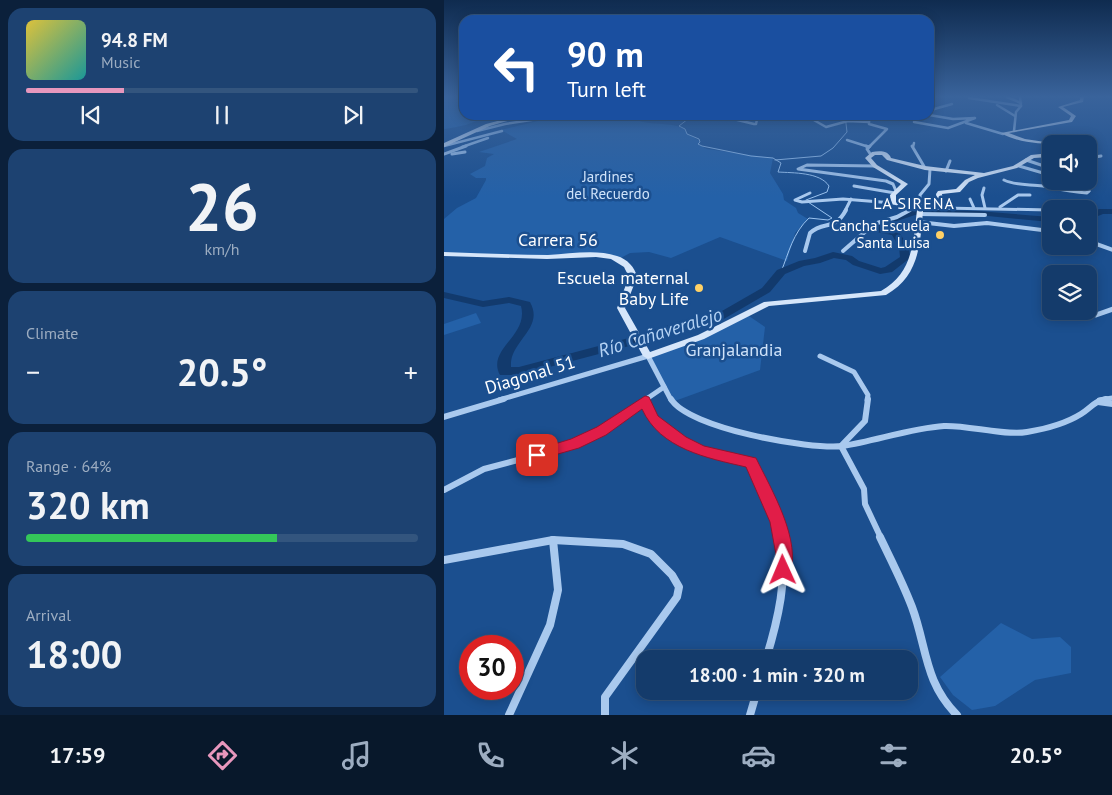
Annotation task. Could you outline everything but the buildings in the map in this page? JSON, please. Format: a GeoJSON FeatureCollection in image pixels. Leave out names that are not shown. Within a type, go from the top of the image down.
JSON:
{"type":"FeatureCollection","features":[{"type":"Feature","properties":{"kind":"street"},"geometry":{"type":"LineString","coordinates":[[444,145],[475,130]]}},
{"type":"Feature","properties":{"kind":"street"},"geometry":{"type":"LineString","coordinates":[[466,134],[480,130]]}},
{"type":"Feature","properties":{"kind":"street"},"geometry":{"type":"LineString","coordinates":[[871,155],[867,152],[869,147],[887,130]]}},
{"type":"Feature","properties":{"kind":"street"},"geometry":{"type":"LineString","coordinates":[[992,130],[1024,140],[1042,142]]}},
{"type":"Feature","properties":{"kind":"street"},"geometry":{"type":"LineString","coordinates":[[1004,134],[1004,132],[1018,130]]}},
{"type":"Feature","properties":{"kind":"street"},"geometry":{"type":"LineString","coordinates":[[444,145],[502,131]]}},
{"type":"Feature","properties":{"kind":"street"},"geometry":{"type":"LineString","coordinates":[[444,155],[489,138]]}},
{"type":"Feature","properties":{"kind":"street"},"geometry":{"type":"LineString","coordinates":[[847,140],[869,147]]}},
{"type":"Feature","properties":{"kind":"street"},"geometry":{"type":"LineString","coordinates":[[914,143],[912,146],[928,169],[929,184],[920,195],[919,213]]}},
{"type":"Feature","properties":{"kind":"street"},"geometry":{"type":"LineString","coordinates":[[444,155],[465,152]]}},
{"type":"Feature","properties":{"kind":"street"},"geometry":{"type":"LineString","coordinates":[[871,155],[883,153],[889,159],[928,169],[986,175]]}},
{"type":"Feature","properties":{"kind":"street"},"geometry":{"type":"LineString","coordinates":[[871,155],[868,158],[875,166],[903,181],[904,187],[896,192],[892,198],[893,204]]}},
{"type":"Feature","properties":{"kind":"street"},"geometry":{"type":"LineString","coordinates":[[942,208],[940,192],[958,191],[968,181],[1019,166],[1033,156],[1042,156]]}},
{"type":"Feature","properties":{"kind":"street"},"geometry":{"type":"LineString","coordinates":[[1097,157],[1101,156]]}},
{"type":"Feature","properties":{"kind":"street"},"geometry":{"type":"LineString","coordinates":[[946,171],[950,160]]}},
{"type":"Feature","properties":{"kind":"street"},"geometry":{"type":"LineString","coordinates":[[1026,160],[1042,165]]}},
{"type":"Feature","properties":{"kind":"street"},"geometry":{"type":"LineString","coordinates":[[875,166],[807,165],[798,169],[889,182],[894,184],[896,192]]}},
{"type":"Feature","properties":{"kind":"street"},"geometry":{"type":"LineString","coordinates":[[1019,166],[1042,173]]}},
{"type":"Feature","properties":{"kind":"street"},"geometry":{"type":"LineString","coordinates":[[1010,177],[1004,180],[1010,183],[1042,186]]}},
{"type":"Feature","properties":{"kind":"street"},"geometry":{"type":"LineString","coordinates":[[854,186],[896,192]]}},
{"type":"Feature","properties":{"kind":"street"},"geometry":{"type":"LineString","coordinates":[[984,188],[982,195],[986,208]]}},
{"type":"Feature","properties":{"kind":"street"},"geometry":{"type":"LineString","coordinates":[[1062,190],[1077,193],[1089,192],[1087,190]]}},
{"type":"Feature","properties":{"kind":"street"},"geometry":{"type":"LineString","coordinates":[[810,193],[795,200],[801,202],[827,198],[893,204],[954,226],[987,223],[1042,230]]}},
{"type":"Feature","properties":{"kind":"street"},"geometry":{"type":"LineString","coordinates":[[997,209],[1018,195],[1030,195]]}},
{"type":"Feature","properties":{"kind":"street"},"geometry":{"type":"LineString","coordinates":[[806,252],[806,242],[812,231],[817,227],[834,224],[839,220],[851,199]]}},
{"type":"Feature","properties":{"kind":"street"},"geometry":{"type":"LineString","coordinates":[[970,200],[974,208]]}},
{"type":"Feature","properties":{"kind":"street"},"geometry":{"type":"LineString","coordinates":[[844,251],[874,224],[897,217],[942,208],[1042,210]]}},
{"type":"Feature","properties":{"kind":"street"},"geometry":{"type":"LineString","coordinates":[[919,213],[985,215]]}},
{"type":"Feature","properties":{"kind":"street","name":"Diagonal 51"},"geometry":{"type":"LineString","coordinates":[[444,417],[708,333],[767,304],[882,293],[897,286],[909,270],[917,240],[919,213]]}},
{"type":"Feature","properties":{"kind":"street"},"geometry":{"type":"LineString","coordinates":[[1097,244],[1112,250]]}},
{"type":"Feature","properties":{"kind":"street","name":"Carrera 56"},"geometry":{"type":"LineString","coordinates":[[444,254],[527,257],[596,256],[619,259],[628,266],[633,280],[624,297],[621,308],[645,352]]}},
{"type":"Feature","properties":{"kind":"street"},"geometry":{"type":"LineString","coordinates":[[1097,315],[1112,309]]}},
{"type":"Feature","properties":{"kind":"street"},"geometry":{"type":"LineString","coordinates":[[645,352],[672,402],[682,410],[701,419],[752,436],[792,443],[841,446],[944,426],[1025,433],[1070,420],[1096,402],[1112,398]]}},
{"type":"Feature","properties":{"kind":"street"},"geometry":{"type":"LineString","coordinates":[[820,356],[854,372],[868,395],[865,421],[841,446]]}},
{"type":"Feature","properties":{"kind":"street"},"geometry":{"type":"LineString","coordinates":[[444,490],[484,469],[574,444],[602,431],[664,387]]}},
{"type":"Feature","properties":{"kind":"street"},"geometry":{"type":"LineString","coordinates":[[645,400],[654,419],[681,441],[702,451],[751,462],[778,522],[784,555],[779,618],[769,650]]}},
{"type":"Feature","properties":{"kind":"street"},"geometry":{"type":"LineString","coordinates":[[1096,402],[1112,404]]}},
{"type":"Feature","properties":{"kind":"street"},"geometry":{"type":"LineString","coordinates":[[841,446],[864,489],[865,504],[912,609],[934,688],[949,708],[957,715]]}},
{"type":"Feature","properties":{"kind":"street"},"geometry":{"type":"LineString","coordinates":[[444,560],[553,540],[623,544],[639,548],[651,554],[672,574],[679,587],[677,597],[605,697],[605,715]]}},
{"type":"Feature","properties":{"kind":"street"},"geometry":{"type":"LineString","coordinates":[[509,715],[550,625],[558,590],[553,540]]}},
{"type":"Feature","properties":{"kind":"street"},"geometry":{"type":"LineString","coordinates":[[750,715],[754,700]]}},
{"type":"Feature","properties":{"kind":"green space","name":"Jardines del Recuerdo"},"geometry":{"type":"Polygon","coordinates":[[[502,130],[686,130],[687,134],[700,141],[699,145],[707,149],[773,158],[770,173],[783,194],[784,200],[796,208],[798,213],[808,219],[795,233],[787,261],[720,237],[671,258],[649,252],[630,253],[619,259],[610,257],[444,254],[444,219],[457,208],[476,198],[486,180],[486,178],[476,178],[470,174],[485,166],[487,158],[494,154],[479,152],[517,139],[502,130]]]}},
{"type":"Feature","properties":{"kind":"green space"},"geometry":{"type":"Polygon","coordinates":[[[476,313],[481,323],[444,335],[444,324],[476,313]]]}},
{"type":"Feature","properties":{"kind":"green space","name":"Granjalandia"},"geometry":{"type":"Polygon","coordinates":[[[746,314],[765,327],[760,370],[672,402],[648,356],[692,341],[746,314]]]}},
{"type":"Feature","properties":{"kind":"green space"},"geometry":{"type":"Polygon","coordinates":[[[1001,623],[1032,639],[1060,637],[1071,647],[1071,673],[1035,680],[995,706],[972,710],[953,695],[940,677],[1001,623]]]}},
{"type":"Feature","properties":{"kind":"waterway"},"geometry":{"type":"LineString","coordinates":[[686,130],[687,134],[699,139],[700,142],[698,144],[702,146],[776,160]]}},
{"type":"Feature","properties":{"kind":"waterway"},"geometry":{"type":"LineString","coordinates":[[776,160],[821,156],[833,148],[847,130]]}},
{"type":"Feature","properties":{"kind":"waterway"},"geometry":{"type":"LineString","coordinates":[[776,160],[781,163],[778,172],[813,176],[825,181],[829,186],[827,192],[806,200]]}},
{"type":"Feature","properties":{"kind":"waterway"},"geometry":{"type":"LineString","coordinates":[[781,272],[795,236],[809,218],[828,220],[832,218],[808,202]]}},
{"type":"Feature","properties":{"kind":"waterway","name":"Río Cañaveralejo"},"geometry":{"type":"LineString","coordinates":[[1097,214],[1102,211],[1113,212]]}},
{"type":"Feature","properties":{"kind":"waterway","name":"Río Cañaveralejo"},"geometry":{"type":"LineString","coordinates":[[444,295],[483,304],[509,300],[526,304],[529,314],[528,323],[507,353],[504,362],[505,372],[519,371],[629,342],[696,320],[718,318],[766,290],[781,272],[802,263],[817,261],[833,255],[849,258],[856,263],[880,271],[888,270],[905,258],[904,247],[895,233],[874,229],[874,226],[914,213],[978,213],[1042,219]]}},
{"type":"Feature","properties":{"kind":"place","name":"Cancha Escuela Santa Luisa"},"geometry":{"type":"Point","coordinates":[940,235]}},
{"type":"Feature","properties":{"kind":"place","name":"Escuela maternal Baby Life"},"geometry":{"type":"Point","coordinates":[699,288]}},
{"type":"Feature","properties":{"kind":"district","name":"LA SIRENA"},"geometry":{"type":"Point","coordinates":[914,203]}},
{"type":"Feature","properties":{"kind":"route"},"geometry":{"type":"LineString","coordinates":[[537,455],[574,444],[602,431],[645,400],[654,419],[681,441],[702,451],[751,462],[778,522],[784,555],[783,570]]}}]}
